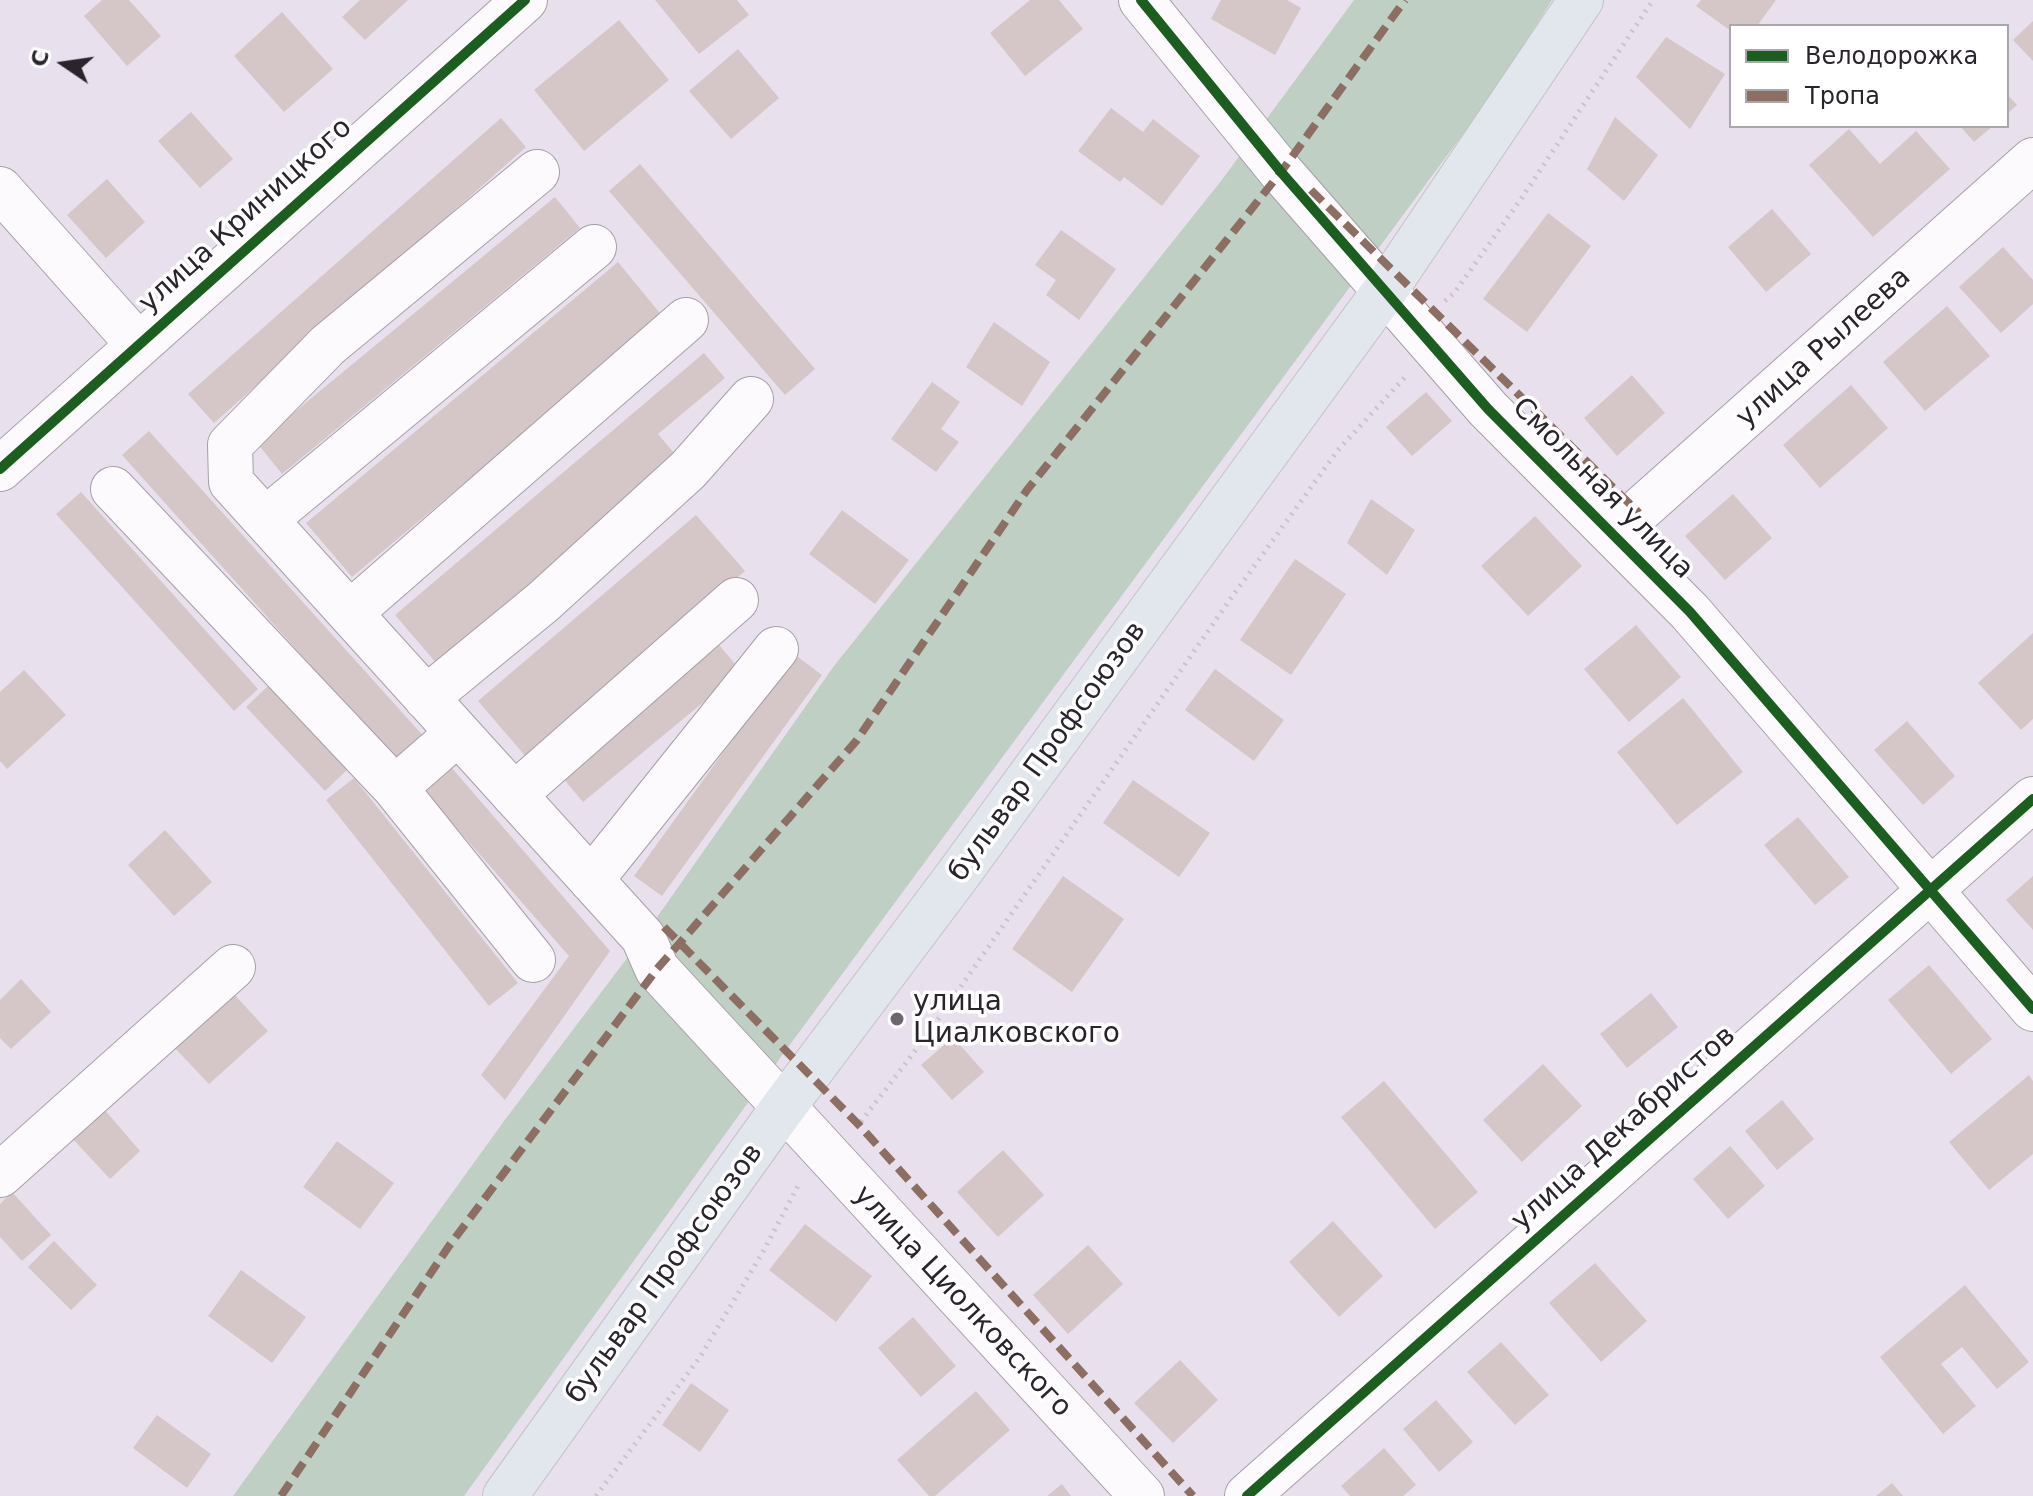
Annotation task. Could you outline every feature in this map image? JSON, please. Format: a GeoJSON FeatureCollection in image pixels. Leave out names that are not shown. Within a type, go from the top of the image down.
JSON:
{"type":"FeatureCollection","features":[{"type":"Feature","properties":{"kind":"main road","name":"бульвар Профсоюзов"},"geometry":{"type":"LineString","coordinates":[[505,1496],[782,1109],[967,864],[1386,289],[1581,0]]}},
{"type":"Feature","properties":{"kind":"street","name":"улица Криницкого"},"geometry":{"type":"LineString","coordinates":[[0,469],[525,0]]}},
{"type":"Feature","properties":{"kind":"street","name":"Смольная улица"},"geometry":{"type":"LineString","coordinates":[[1141,0],[1281,172],[1488,409],[1690,612],[2033,1009]]}},
{"type":"Feature","properties":{"kind":"street","name":"улица Рылеева"},"geometry":{"type":"LineString","coordinates":[[1613,534],[2033,160]]}},
{"type":"Feature","properties":{"kind":"street","name":"улица Циолковского"},"geometry":{"type":"LineString","coordinates":[[537,172],[328,345],[230,445],[231,482],[643,937],[657,969],[782,1109],[1142,1496]]}},
{"type":"Feature","properties":{"kind":"street"},"geometry":{"type":"LineString","coordinates":[[0,189],[138,344]]}},
{"type":"Feature","properties":{"kind":"street"},"geometry":{"type":"LineString","coordinates":[[266,519],[594,247]]}},
{"type":"Feature","properties":{"kind":"street"},"geometry":{"type":"LineString","coordinates":[[350,613],[686,320]]}},
{"type":"Feature","properties":{"kind":"street"},"geometry":{"type":"LineString","coordinates":[[426,698],[543,602],[688,470],[751,399]]}},
{"type":"Feature","properties":{"kind":"street"},"geometry":{"type":"LineString","coordinates":[[113,489],[395,788],[533,960]]}},
{"type":"Feature","properties":{"kind":"street"},"geometry":{"type":"LineString","coordinates":[[514,795],[736,600]]}},
{"type":"Feature","properties":{"kind":"street"},"geometry":{"type":"LineString","coordinates":[[591,880],[776,649]]}},
{"type":"Feature","properties":{"kind":"street"},"geometry":{"type":"LineString","coordinates":[[395,788],[458,733]]}},
{"type":"Feature","properties":{"kind":"street","name":"улица Декабристов"},"geometry":{"type":"LineString","coordinates":[[1247,1496],[2033,799]]}},
{"type":"Feature","properties":{"kind":"street"},"geometry":{"type":"LineString","coordinates":[[0,1175],[233,967]]}},
{"type":"Feature","properties":{"kind":"path"},"geometry":{"type":"LineString","coordinates":[[596,1496],[700,1357],[764,1250],[801,1180],[859,1125],[925,1038],[1210,627],[1338,450],[1426,336],[1653,0]]}},
{"type":"Feature","properties":{"kind":"green space"},"geometry":{"type":"Polygon","coordinates":[[[1354,0],[1552,0],[1494,92],[786,1050],[464,1496],[233,1496],[507,1117],[643,937],[834,666],[1221,181],[1354,0]]]}},
{"type":"Feature","properties":{"kind":"building"},"geometry":{"type":"Polygon","coordinates":[[[102,0],[129,0],[161,36],[127,66],[84,16],[102,0]]]}},
{"type":"Feature","properties":{"kind":"building"},"geometry":{"type":"Polygon","coordinates":[[[360,0],[408,0],[365,40],[342,17],[360,0]]]}},
{"type":"Feature","properties":{"kind":"building"},"geometry":{"type":"Polygon","coordinates":[[[655,0],[737,0],[749,15],[699,54],[655,0]]]}},
{"type":"Feature","properties":{"kind":"building"},"geometry":{"type":"Polygon","coordinates":[[[1030,0],[1059,0],[1083,29],[1025,76],[990,33],[1030,0]]]}},
{"type":"Feature","properties":{"kind":"building"},"geometry":{"type":"Polygon","coordinates":[[[1221,0],[1287,0],[1301,8],[1275,55],[1211,19],[1221,0]]]}},
{"type":"Feature","properties":{"kind":"building"},"geometry":{"type":"Polygon","coordinates":[[[1701,0],[1776,0],[1758,24],[1729,24],[1729,30],[1696,6],[1701,0]]]}},
{"type":"Feature","properties":{"kind":"building"},"geometry":{"type":"Polygon","coordinates":[[[282,12],[333,69],[284,112],[234,56],[282,12]]]}},
{"type":"Feature","properties":{"kind":"building"},"geometry":{"type":"Polygon","coordinates":[[[619,20],[669,80],[584,151],[534,90],[619,20]]]}},
{"type":"Feature","properties":{"kind":"building"},"geometry":{"type":"Polygon","coordinates":[[[2033,21],[2033,61],[2013,40],[2033,21]]]}},
{"type":"Feature","properties":{"kind":"building"},"geometry":{"type":"Polygon","coordinates":[[[1666,37],[1725,74],[1690,129],[1636,77],[1666,37]]]}},
{"type":"Feature","properties":{"kind":"building"},"geometry":{"type":"Polygon","coordinates":[[[738,49],[779,98],[731,139],[689,91],[738,49]]]}},
{"type":"Feature","properties":{"kind":"building"},"geometry":{"type":"Polygon","coordinates":[[[2009,96],[2017,105],[2009,112],[2009,96]]]}},
{"type":"Feature","properties":{"kind":"building"},"geometry":{"type":"Polygon","coordinates":[[[1111,108],[1143,132],[1153,119],[1200,156],[1162,206],[1124,177],[1120,182],[1078,151],[1111,108]]]}},
{"type":"Feature","properties":{"kind":"building"},"geometry":{"type":"Polygon","coordinates":[[[191,112],[233,159],[200,188],[158,141],[191,112]]]}},
{"type":"Feature","properties":{"kind":"building"},"geometry":{"type":"Polygon","coordinates":[[[1615,117],[1658,155],[1624,201],[1587,169],[1615,117]]]}},
{"type":"Feature","properties":{"kind":"building"},"geometry":{"type":"Polygon","coordinates":[[[501,118],[526,147],[214,423],[188,394],[501,118]]]}},
{"type":"Feature","properties":{"kind":"building"},"geometry":{"type":"Polygon","coordinates":[[[1962,128],[1991,128],[1974,142],[1962,128]]]}},
{"type":"Feature","properties":{"kind":"building"},"geometry":{"type":"Polygon","coordinates":[[[1849,129],[1880,164],[1916,131],[1950,169],[1873,237],[1809,165],[1849,129]]]}},
{"type":"Feature","properties":{"kind":"building"},"geometry":{"type":"Polygon","coordinates":[[[640,164],[815,369],[785,395],[609,191],[640,164]]]}},
{"type":"Feature","properties":{"kind":"building"},"geometry":{"type":"Polygon","coordinates":[[[107,179],[145,222],[106,258],[67,215],[107,179]]]}},
{"type":"Feature","properties":{"kind":"building"},"geometry":{"type":"Polygon","coordinates":[[[555,197],[580,228],[282,474],[257,443],[555,197]]]}},
{"type":"Feature","properties":{"kind":"building"},"geometry":{"type":"Polygon","coordinates":[[[1772,209],[1811,254],[1766,292],[1728,247],[1772,209]]]}},
{"type":"Feature","properties":{"kind":"building"},"geometry":{"type":"Polygon","coordinates":[[[1548,213],[1591,246],[1527,332],[1483,299],[1548,213]]]}},
{"type":"Feature","properties":{"kind":"building"},"geometry":{"type":"Polygon","coordinates":[[[1061,230],[1116,269],[1079,320],[1046,295],[1056,280],[1035,265],[1061,230]]]}},
{"type":"Feature","properties":{"kind":"building"},"geometry":{"type":"Polygon","coordinates":[[[2003,247],[2033,280],[2033,304],[2001,333],[1959,287],[2003,247]]]}},
{"type":"Feature","properties":{"kind":"building"},"geometry":{"type":"Polygon","coordinates":[[[618,262],[663,317],[352,577],[306,523],[618,262]]]}},
{"type":"Feature","properties":{"kind":"building"},"geometry":{"type":"Polygon","coordinates":[[[1947,306],[1990,356],[1925,411],[1883,362],[1947,306]]]}},
{"type":"Feature","properties":{"kind":"building"},"geometry":{"type":"Polygon","coordinates":[[[994,322],[1050,362],[1022,406],[966,367],[994,322]]]}},
{"type":"Feature","properties":{"kind":"building"},"geometry":{"type":"Polygon","coordinates":[[[704,353],[725,378],[658,434],[680,460],[438,665],[395,615],[704,353]]]}},
{"type":"Feature","properties":{"kind":"building"},"geometry":{"type":"Polygon","coordinates":[[[1632,375],[1665,413],[1617,456],[1584,418],[1632,375]]]}},
{"type":"Feature","properties":{"kind":"building"},"geometry":{"type":"Polygon","coordinates":[[[932,382],[960,402],[941,429],[959,442],[936,472],[891,439],[932,382]]]}},
{"type":"Feature","properties":{"kind":"building"},"geometry":{"type":"Polygon","coordinates":[[[1851,385],[1888,428],[1820,488],[1783,445],[1851,385]]]}},
{"type":"Feature","properties":{"kind":"building"},"geometry":{"type":"Polygon","coordinates":[[[1426,392],[1452,421],[1412,456],[1386,427],[1426,392]]]}},
{"type":"Feature","properties":{"kind":"building"},"geometry":{"type":"Polygon","coordinates":[[[149,431],[426,739],[399,764],[122,455],[149,431]]]}},
{"type":"Feature","properties":{"kind":"building"},"geometry":{"type":"Polygon","coordinates":[[[81,492],[258,689],[234,711],[56,514],[81,492]]]}},
{"type":"Feature","properties":{"kind":"building"},"geometry":{"type":"Polygon","coordinates":[[[1733,494],[1772,538],[1725,580],[1685,536],[1733,494]]]}},
{"type":"Feature","properties":{"kind":"building"},"geometry":{"type":"Polygon","coordinates":[[[1371,499],[1415,530],[1387,575],[1347,543],[1371,499]]]}},
{"type":"Feature","properties":{"kind":"building"},"geometry":{"type":"Polygon","coordinates":[[[842,510],[909,560],[875,604],[809,554],[842,510]]]}},
{"type":"Feature","properties":{"kind":"building"},"geometry":{"type":"Polygon","coordinates":[[[696,515],[745,571],[527,758],[478,701],[696,515]]]}},
{"type":"Feature","properties":{"kind":"building"},"geometry":{"type":"Polygon","coordinates":[[[1535,516],[1582,566],[1528,616],[1481,566],[1535,516]]]}},
{"type":"Feature","properties":{"kind":"building"},"geometry":{"type":"Polygon","coordinates":[[[1295,559],[1346,594],[1291,675],[1240,640],[1295,559]]]}},
{"type":"Feature","properties":{"kind":"building"},"geometry":{"type":"Polygon","coordinates":[[[1636,625],[1681,677],[1629,722],[1584,669],[1636,625]]]}},
{"type":"Feature","properties":{"kind":"building"},"geometry":{"type":"Polygon","coordinates":[[[2033,633],[2033,719],[2021,730],[1978,683],[2033,633]]]}},
{"type":"Feature","properties":{"kind":"building"},"geometry":{"type":"Polygon","coordinates":[[[719,645],[741,671],[583,802],[562,777],[719,645]]]}},
{"type":"Feature","properties":{"kind":"building"},"geometry":{"type":"Polygon","coordinates":[[[794,654],[822,675],[662,896],[634,876],[794,654]]]}},
{"type":"Feature","properties":{"kind":"building"},"geometry":{"type":"Polygon","coordinates":[[[1215,669],[1284,720],[1254,761],[1185,710],[1215,669]]]}},
{"type":"Feature","properties":{"kind":"building"},"geometry":{"type":"Polygon","coordinates":[[[24,670],[66,715],[7,769],[0,761],[0,692],[24,670]]]}},
{"type":"Feature","properties":{"kind":"building"},"geometry":{"type":"Polygon","coordinates":[[[268,686],[347,770],[325,791],[246,707],[268,686]]]}},
{"type":"Feature","properties":{"kind":"building"},"geometry":{"type":"Polygon","coordinates":[[[1683,698],[1743,772],[1677,825],[1617,752],[1683,698]]]}},
{"type":"Feature","properties":{"kind":"building"},"geometry":{"type":"Polygon","coordinates":[[[1907,721],[1955,776],[1923,805],[1874,750],[1907,721]]]}},
{"type":"Feature","properties":{"kind":"building"},"geometry":{"type":"Polygon","coordinates":[[[451,767],[610,951],[505,1100],[481,1075],[569,956],[424,791],[451,767]]]}},
{"type":"Feature","properties":{"kind":"building"},"geometry":{"type":"Polygon","coordinates":[[[354,778],[518,983],[489,1006],[326,800],[354,778]]]}},
{"type":"Feature","properties":{"kind":"building"},"geometry":{"type":"Polygon","coordinates":[[[1133,780],[1210,833],[1179,877],[1103,823],[1133,780]]]}},
{"type":"Feature","properties":{"kind":"building"},"geometry":{"type":"Polygon","coordinates":[[[1798,817],[1849,877],[1815,905],[1764,845],[1798,817]]]}},
{"type":"Feature","properties":{"kind":"building"},"geometry":{"type":"Polygon","coordinates":[[[165,830],[212,882],[174,916],[128,865],[165,830]]]}},
{"type":"Feature","properties":{"kind":"building"},"geometry":{"type":"Polygon","coordinates":[[[1063,876],[1124,919],[1072,992],[1012,949],[1063,876]]]}},
{"type":"Feature","properties":{"kind":"building"},"geometry":{"type":"Polygon","coordinates":[[[2033,876],[2033,930],[2006,900],[2033,876]]]}},
{"type":"Feature","properties":{"kind":"building"},"geometry":{"type":"Polygon","coordinates":[[[1929,965],[1992,1039],[1951,1074],[1888,1000],[1929,965]]]}},
{"type":"Feature","properties":{"kind":"building"},"geometry":{"type":"Polygon","coordinates":[[[21,979],[51,1012],[11,1049],[0,1038],[0,1000],[21,979]]]}},
{"type":"Feature","properties":{"kind":"building"},"geometry":{"type":"Polygon","coordinates":[[[232,992],[268,1031],[209,1084],[173,1046],[232,992]]]}},
{"type":"Feature","properties":{"kind":"building"},"geometry":{"type":"Polygon","coordinates":[[[1651,993],[1678,1027],[1627,1068],[1600,1034],[1651,993]]]}},
{"type":"Feature","properties":{"kind":"building"},"geometry":{"type":"Polygon","coordinates":[[[953,1037],[984,1072],[952,1100],[921,1065],[953,1037]]]}},
{"type":"Feature","properties":{"kind":"building"},"geometry":{"type":"Polygon","coordinates":[[[1543,1064],[1582,1106],[1522,1162],[1483,1120],[1543,1064]]]}},
{"type":"Feature","properties":{"kind":"building"},"geometry":{"type":"Polygon","coordinates":[[[2029,1075],[2033,1081],[2033,1154],[1989,1190],[1949,1142],[2029,1075]]]}},
{"type":"Feature","properties":{"kind":"building"},"geometry":{"type":"Polygon","coordinates":[[[1384,1081],[1478,1192],[1435,1229],[1341,1117],[1384,1081]]]}},
{"type":"Feature","properties":{"kind":"building"},"geometry":{"type":"Polygon","coordinates":[[[1782,1100],[1814,1139],[1777,1170],[1745,1131],[1782,1100]]]}},
{"type":"Feature","properties":{"kind":"building"},"geometry":{"type":"Polygon","coordinates":[[[103,1108],[140,1151],[110,1179],[71,1137],[103,1108]]]}},
{"type":"Feature","properties":{"kind":"building"},"geometry":{"type":"Polygon","coordinates":[[[337,1141],[394,1183],[360,1229],[303,1187],[337,1141]]]}},
{"type":"Feature","properties":{"kind":"building"},"geometry":{"type":"Polygon","coordinates":[[[1730,1146],[1765,1186],[1728,1219],[1693,1179],[1730,1146]]]}},
{"type":"Feature","properties":{"kind":"building"},"geometry":{"type":"Polygon","coordinates":[[[1003,1150],[1044,1195],[998,1237],[957,1192],[1003,1150]]]}},
{"type":"Feature","properties":{"kind":"building"},"geometry":{"type":"Polygon","coordinates":[[[12,1192],[51,1235],[22,1261],[0,1237],[0,1204],[12,1192]]]}},
{"type":"Feature","properties":{"kind":"building"},"geometry":{"type":"Polygon","coordinates":[[[1333,1221],[1383,1276],[1339,1317],[1289,1262],[1333,1221]]]}},
{"type":"Feature","properties":{"kind":"building"},"geometry":{"type":"Polygon","coordinates":[[[805,1224],[872,1276],[836,1322],[769,1270],[805,1224]]]}},
{"type":"Feature","properties":{"kind":"building"},"geometry":{"type":"Polygon","coordinates":[[[54,1241],[97,1285],[71,1310],[28,1267],[54,1241]]]}},
{"type":"Feature","properties":{"kind":"building"},"geometry":{"type":"Polygon","coordinates":[[[1088,1245],[1123,1284],[1068,1334],[1033,1295],[1088,1245]]]}},
{"type":"Feature","properties":{"kind":"building"},"geometry":{"type":"Polygon","coordinates":[[[1595,1263],[1647,1321],[1601,1362],[1549,1303],[1595,1263]]]}},
{"type":"Feature","properties":{"kind":"building"},"geometry":{"type":"Polygon","coordinates":[[[241,1270],[306,1317],[272,1363],[208,1316],[241,1270]]]}},
{"type":"Feature","properties":{"kind":"building"},"geometry":{"type":"Polygon","coordinates":[[[1965,1285],[2029,1362],[1997,1389],[1962,1347],[1941,1364],[1976,1406],[1943,1434],[1880,1357],[1965,1285]]]}},
{"type":"Feature","properties":{"kind":"building"},"geometry":{"type":"Polygon","coordinates":[[[913,1317],[956,1366],[921,1397],[878,1348],[913,1317]]]}},
{"type":"Feature","properties":{"kind":"building"},"geometry":{"type":"Polygon","coordinates":[[[1501,1342],[1549,1395],[1515,1425],[1467,1372],[1501,1342]]]}},
{"type":"Feature","properties":{"kind":"building"},"geometry":{"type":"Polygon","coordinates":[[[1180,1360],[1218,1400],[1173,1443],[1134,1403],[1180,1360]]]}},
{"type":"Feature","properties":{"kind":"building"},"geometry":{"type":"Polygon","coordinates":[[[691,1383],[729,1410],[700,1452],[662,1425],[691,1383]]]}},
{"type":"Feature","properties":{"kind":"building"},"geometry":{"type":"Polygon","coordinates":[[[976,1391],[1010,1430],[935,1496],[929,1496],[897,1460],[976,1391]]]}},
{"type":"Feature","properties":{"kind":"building"},"geometry":{"type":"Polygon","coordinates":[[[1436,1400],[1473,1442],[1439,1472],[1403,1429],[1436,1400]]]}},
{"type":"Feature","properties":{"kind":"building"},"geometry":{"type":"Polygon","coordinates":[[[157,1415],[211,1454],[187,1488],[133,1448],[157,1415]]]}},
{"type":"Feature","properties":{"kind":"building"},"geometry":{"type":"Polygon","coordinates":[[[1384,1448],[1416,1485],[1403,1496],[1350,1496],[1341,1486],[1384,1448]]]}},
{"type":"Feature","properties":{"kind":"building"},"geometry":{"type":"Polygon","coordinates":[[[1892,1483],[1903,1496],[1876,1496],[1892,1483]]]}},
{"type":"Feature","properties":{"kind":"building"},"geometry":{"type":"Polygon","coordinates":[[[1062,1484],[1071,1496],[1047,1496],[1062,1484]]]}},
{"type":"Feature","properties":{"kind":"marked path"},"geometry":{"type":"LineString","coordinates":[[281,1496],[449,1246],[657,969],[857,740],[1027,490],[1281,172],[1405,0]]}},
{"type":"Feature","properties":{"kind":"marked path"},"geometry":{"type":"LineString","coordinates":[[1311,190],[1639,513]]}},
{"type":"Feature","properties":{"kind":"marked path"},"geometry":{"type":"LineString","coordinates":[[664,927],[859,1125],[1193,1496]]}},
{"type":"Feature","properties":{"kind":"cycle path"},"geometry":{"type":"LineString","coordinates":[[0,469],[525,0]]}},
{"type":"Feature","properties":{"kind":"cycle path"},"geometry":{"type":"LineString","coordinates":[[1141,0],[1281,172],[1488,409],[1690,612],[2033,1009]]}},
{"type":"Feature","properties":{"kind":"cycle path"},"geometry":{"type":"LineString","coordinates":[[1247,1496],[2033,799]]}},
{"type":"Feature","properties":{"kind":"place","name":"улица Циалковского"},"geometry":{"type":"Point","coordinates":[897,1019]}}]}
